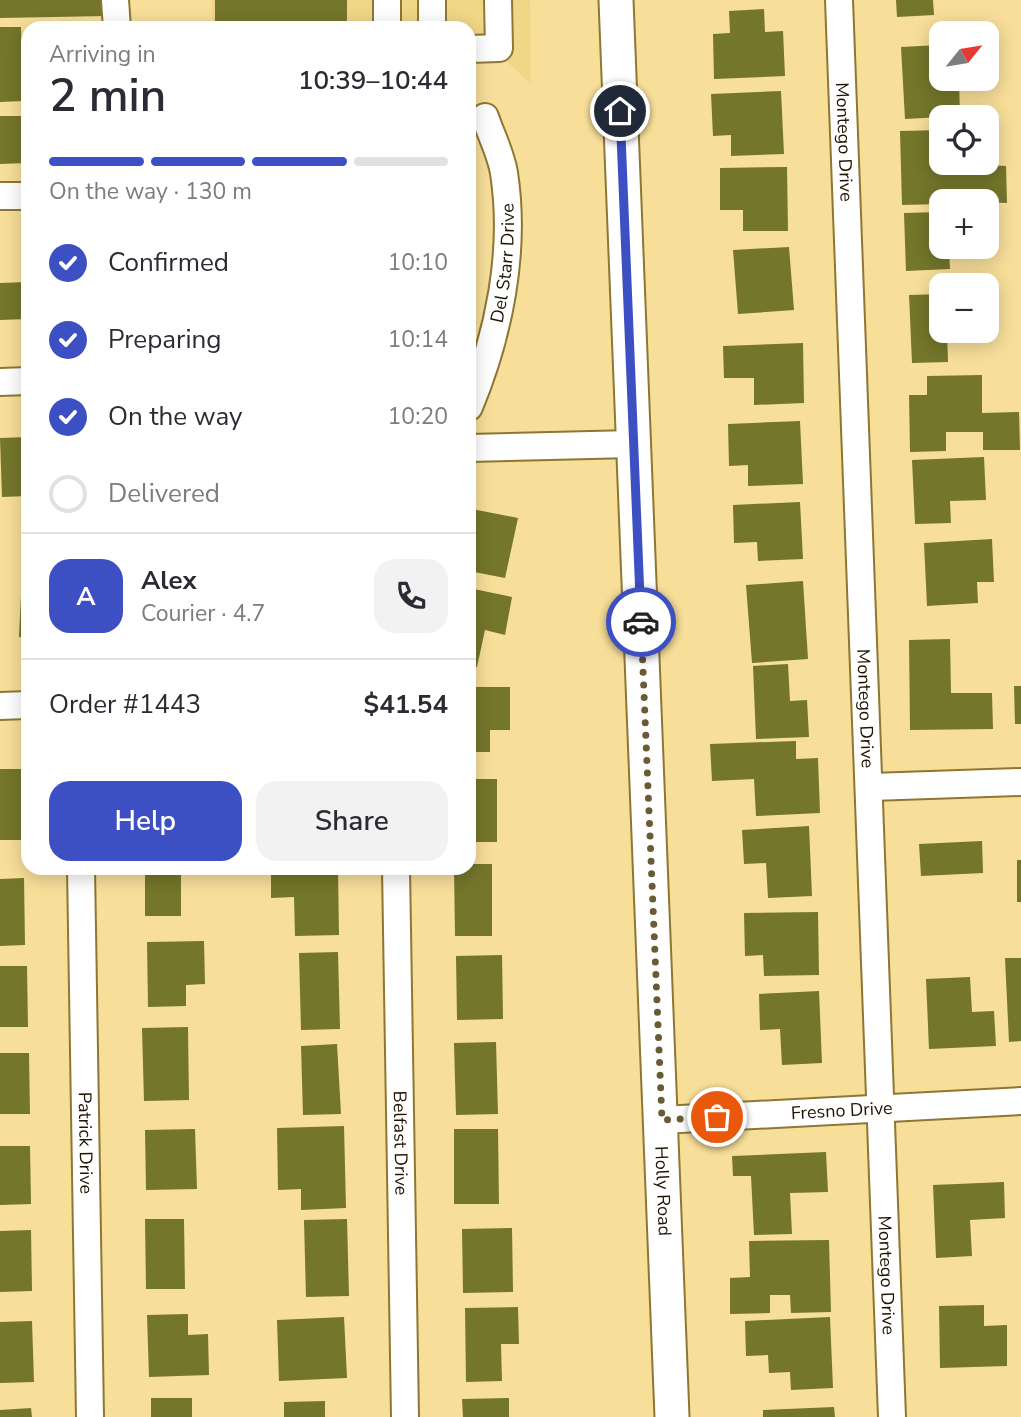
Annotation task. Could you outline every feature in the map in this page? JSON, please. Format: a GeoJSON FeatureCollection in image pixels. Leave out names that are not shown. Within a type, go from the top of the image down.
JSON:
{"type":"FeatureCollection","features":[{"type":"Feature","properties":{"kind":"main road","name":"Holly Road"},"geometry":{"type":"LineString","coordinates":[[616,0],[672,1417]]}},
{"type":"Feature","properties":{"kind":"street"},"geometry":{"type":"LineString","coordinates":[[116,0],[117,21]]}},
{"type":"Feature","properties":{"kind":"street"},"geometry":{"type":"LineString","coordinates":[[387,0],[387,21]]}},
{"type":"Feature","properties":{"kind":"street"},"geometry":{"type":"LineString","coordinates":[[432,0],[432,21]]}},
{"type":"Feature","properties":{"kind":"street"},"geometry":{"type":"LineString","coordinates":[[476,49],[499,48],[498,0],[510,0]]}},
{"type":"Feature","properties":{"kind":"street","name":"Montego Drive"},"geometry":{"type":"LineString","coordinates":[[839,0],[871,788],[892,1417]]}},
{"type":"Feature","properties":{"kind":"street","name":"Del Starr Drive"},"geometry":{"type":"LineString","coordinates":[[476,386],[495,330],[504,276],[507,218],[504,171],[485,117]]}},
{"type":"Feature","properties":{"kind":"street"},"geometry":{"type":"LineString","coordinates":[[0,196],[21,197]]}},
{"type":"Feature","properties":{"kind":"street"},"geometry":{"type":"LineString","coordinates":[[0,382],[21,382]]}},
{"type":"Feature","properties":{"kind":"street"},"geometry":{"type":"LineString","coordinates":[[476,448],[633,444]]}},
{"type":"Feature","properties":{"kind":"street"},"geometry":{"type":"LineString","coordinates":[[0,706],[21,705]]}},
{"type":"Feature","properties":{"kind":"street"},"geometry":{"type":"LineString","coordinates":[[871,788],[1021,782]]}},
{"type":"Feature","properties":{"kind":"street","name":"Patrick Drive"},"geometry":{"type":"LineString","coordinates":[[81,875],[90,1417]]}},
{"type":"Feature","properties":{"kind":"street","name":"Belfast Drive"},"geometry":{"type":"LineString","coordinates":[[396,875],[405,1417]]}},
{"type":"Feature","properties":{"kind":"street","name":"Fresno Drive"},"geometry":{"type":"LineString","coordinates":[[662,1120],[1021,1101]]}},
{"type":"Feature","properties":{"kind":"shaded area"},"geometry":{"type":"Polygon","coordinates":[[[212,0],[530,0],[531,84],[506,61],[476,61],[476,21],[213,21],[212,0]]]}},
{"type":"Feature","properties":{"kind":"building"},"geometry":{"type":"Polygon","coordinates":[[[0,0],[106,0],[107,16],[0,18],[0,0]]]}},
{"type":"Feature","properties":{"kind":"building"},"geometry":{"type":"Polygon","coordinates":[[[215,0],[347,0],[347,21],[215,21],[215,0]]]}},
{"type":"Feature","properties":{"kind":"building"},"geometry":{"type":"Polygon","coordinates":[[[896,0],[933,0],[934,15],[897,17],[896,0]]]}},
{"type":"Feature","properties":{"kind":"building"},"geometry":{"type":"Polygon","coordinates":[[[764,9],[765,32],[783,31],[785,76],[714,79],[713,34],[730,33],[729,11],[764,9]]]}},
{"type":"Feature","properties":{"kind":"building"},"geometry":{"type":"Polygon","coordinates":[[[0,27],[21,27],[21,101],[0,102],[0,27]]]}},
{"type":"Feature","properties":{"kind":"building"},"geometry":{"type":"Polygon","coordinates":[[[929,46],[929,91],[959,91],[960,105],[929,105],[929,118],[905,119],[901,47],[929,46]]]}},
{"type":"Feature","properties":{"kind":"building"},"geometry":{"type":"Polygon","coordinates":[[[781,91],[784,154],[731,156],[731,135],[713,136],[711,94],[781,91]]]}},
{"type":"Feature","properties":{"kind":"building"},"geometry":{"type":"Polygon","coordinates":[[[0,116],[21,116],[21,163],[0,164],[0,116]]]}},
{"type":"Feature","properties":{"kind":"building"},"geometry":{"type":"Polygon","coordinates":[[[929,130],[929,175],[999,175],[999,166],[1006,166],[1007,203],[999,203],[999,189],[929,189],[929,204],[902,205],[900,131],[929,130]]]}},
{"type":"Feature","properties":{"kind":"building"},"geometry":{"type":"Polygon","coordinates":[[[787,167],[788,231],[743,231],[743,210],[720,210],[720,168],[787,167]]]}},
{"type":"Feature","properties":{"kind":"building"},"geometry":{"type":"Polygon","coordinates":[[[929,212],[929,259],[949,259],[950,269],[906,271],[904,213],[929,212]]]}},
{"type":"Feature","properties":{"kind":"building"},"geometry":{"type":"Polygon","coordinates":[[[789,247],[794,310],[738,314],[733,250],[789,247]]]}},
{"type":"Feature","properties":{"kind":"building"},"geometry":{"type":"Polygon","coordinates":[[[21,282],[21,319],[0,320],[0,283],[21,282]]]}},
{"type":"Feature","properties":{"kind":"building"},"geometry":{"type":"Polygon","coordinates":[[[929,294],[929,343],[947,343],[948,362],[912,363],[909,295],[929,294]]]}},
{"type":"Feature","properties":{"kind":"building"},"geometry":{"type":"Polygon","coordinates":[[[803,343],[804,403],[754,405],[754,378],[724,378],[723,346],[803,343]]]}},
{"type":"Feature","properties":{"kind":"building"},"geometry":{"type":"Polygon","coordinates":[[[982,375],[982,413],[1019,412],[1020,450],[983,450],[983,432],[946,432],[946,451],[910,452],[909,395],[927,395],[927,376],[982,375]]]}},
{"type":"Feature","properties":{"kind":"building"},"geometry":{"type":"Polygon","coordinates":[[[800,421],[803,484],[748,486],[748,465],[729,466],[728,424],[800,421]]]}},
{"type":"Feature","properties":{"kind":"building"},"geometry":{"type":"Polygon","coordinates":[[[21,437],[21,496],[2,497],[0,438],[21,437]]]}},
{"type":"Feature","properties":{"kind":"building"},"geometry":{"type":"Polygon","coordinates":[[[984,457],[986,500],[950,501],[951,523],[915,524],[912,460],[984,457]]]}},
{"type":"Feature","properties":{"kind":"building"},"geometry":{"type":"Polygon","coordinates":[[[800,502],[803,559],[758,561],[757,542],[734,543],[733,505],[800,502]]]}},
{"type":"Feature","properties":{"kind":"building"},"geometry":{"type":"Polygon","coordinates":[[[476,510],[518,518],[505,578],[476,572],[476,510]]]}},
{"type":"Feature","properties":{"kind":"building"},"geometry":{"type":"Polygon","coordinates":[[[992,539],[994,582],[977,582],[978,603],[927,606],[924,543],[992,539]]]}},
{"type":"Feature","properties":{"kind":"building"},"geometry":{"type":"Polygon","coordinates":[[[803,581],[808,659],[752,663],[746,585],[803,581]]]}},
{"type":"Feature","properties":{"kind":"building"},"geometry":{"type":"Polygon","coordinates":[[[476,589],[512,597],[505,635],[485,630],[477,667],[476,589]]]}},
{"type":"Feature","properties":{"kind":"building"},"geometry":{"type":"Polygon","coordinates":[[[21,595],[21,637],[19,637],[21,595]]]}},
{"type":"Feature","properties":{"kind":"building"},"geometry":{"type":"Polygon","coordinates":[[[950,639],[951,693],[992,693],[993,729],[910,730],[909,640],[950,639]]]}},
{"type":"Feature","properties":{"kind":"building"},"geometry":{"type":"Polygon","coordinates":[[[788,664],[790,701],[807,700],[809,737],[756,739],[753,666],[788,664]]]}},
{"type":"Feature","properties":{"kind":"building"},"geometry":{"type":"Polygon","coordinates":[[[1014,686],[1021,686],[1021,724],[1015,724],[1014,686]]]}},
{"type":"Feature","properties":{"kind":"building"},"geometry":{"type":"Polygon","coordinates":[[[476,687],[510,687],[510,730],[490,730],[490,752],[476,752],[476,687]]]}},
{"type":"Feature","properties":{"kind":"building"},"geometry":{"type":"Polygon","coordinates":[[[796,741],[796,759],[818,758],[820,813],[756,816],[754,779],[712,781],[710,744],[796,741]]]}},
{"type":"Feature","properties":{"kind":"building"},"geometry":{"type":"Polygon","coordinates":[[[0,769],[21,769],[21,840],[0,840],[0,769]]]}},
{"type":"Feature","properties":{"kind":"building"},"geometry":{"type":"Polygon","coordinates":[[[476,779],[497,779],[497,842],[476,842],[476,779]]]}},
{"type":"Feature","properties":{"kind":"building"},"geometry":{"type":"Polygon","coordinates":[[[809,826],[812,896],[768,898],[766,863],[744,864],[742,830],[809,826]]]}},
{"type":"Feature","properties":{"kind":"building"},"geometry":{"type":"Polygon","coordinates":[[[982,841],[983,873],[921,876],[919,844],[982,841]]]}},
{"type":"Feature","properties":{"kind":"building"},"geometry":{"type":"Polygon","coordinates":[[[1017,860],[1021,860],[1021,902],[1017,902],[1017,860]]]}},
{"type":"Feature","properties":{"kind":"building"},"geometry":{"type":"Polygon","coordinates":[[[476,864],[492,864],[492,936],[455,936],[454,875],[476,875],[476,864]]]}},
{"type":"Feature","properties":{"kind":"building"},"geometry":{"type":"Polygon","coordinates":[[[145,875],[181,875],[181,916],[145,916],[145,875]]]}},
{"type":"Feature","properties":{"kind":"building"},"geometry":{"type":"Polygon","coordinates":[[[271,875],[338,875],[339,935],[295,936],[294,897],[271,898],[271,875]]]}},
{"type":"Feature","properties":{"kind":"building"},"geometry":{"type":"Polygon","coordinates":[[[24,878],[25,945],[0,946],[0,879],[24,878]]]}},
{"type":"Feature","properties":{"kind":"building"},"geometry":{"type":"Polygon","coordinates":[[[818,912],[819,975],[764,976],[763,955],[745,956],[744,913],[818,912]]]}},
{"type":"Feature","properties":{"kind":"building"},"geometry":{"type":"Polygon","coordinates":[[[204,941],[205,984],[186,985],[186,1006],[148,1007],[147,942],[204,941]]]}},
{"type":"Feature","properties":{"kind":"building"},"geometry":{"type":"Polygon","coordinates":[[[338,952],[340,1029],[301,1030],[299,953],[338,952]]]}},
{"type":"Feature","properties":{"kind":"building"},"geometry":{"type":"Polygon","coordinates":[[[502,955],[503,1019],[457,1020],[456,956],[502,955]]]}},
{"type":"Feature","properties":{"kind":"building"},"geometry":{"type":"Polygon","coordinates":[[[1005,958],[1021,958],[1021,1041],[1009,1042],[1005,958]]]}},
{"type":"Feature","properties":{"kind":"building"},"geometry":{"type":"Polygon","coordinates":[[[0,966],[27,966],[28,1027],[0,1027],[0,966]]]}},
{"type":"Feature","properties":{"kind":"building"},"geometry":{"type":"Polygon","coordinates":[[[970,977],[972,1012],[994,1011],[996,1046],[929,1049],[926,979],[970,977]]]}},
{"type":"Feature","properties":{"kind":"building"},"geometry":{"type":"Polygon","coordinates":[[[819,991],[822,1063],[782,1065],[780,1029],[760,1030],[759,994],[819,991]]]}},
{"type":"Feature","properties":{"kind":"building"},"geometry":{"type":"Polygon","coordinates":[[[188,1027],[189,1100],[144,1101],[142,1028],[188,1027]]]}},
{"type":"Feature","properties":{"kind":"building"},"geometry":{"type":"Polygon","coordinates":[[[496,1042],[498,1114],[456,1115],[454,1043],[496,1042]]]}},
{"type":"Feature","properties":{"kind":"building"},"geometry":{"type":"Polygon","coordinates":[[[337,1044],[341,1114],[303,1115],[301,1046],[337,1044]]]}},
{"type":"Feature","properties":{"kind":"building"},"geometry":{"type":"Polygon","coordinates":[[[0,1053],[29,1053],[30,1114],[0,1114],[0,1053]]]}},
{"type":"Feature","properties":{"kind":"building"},"geometry":{"type":"Polygon","coordinates":[[[344,1126],[346,1208],[301,1210],[301,1189],[278,1190],[277,1128],[344,1126]]]}},
{"type":"Feature","properties":{"kind":"building"},"geometry":{"type":"Polygon","coordinates":[[[195,1129],[197,1189],[146,1190],[145,1130],[195,1129]]]}},
{"type":"Feature","properties":{"kind":"building"},"geometry":{"type":"Polygon","coordinates":[[[454,1129],[498,1129],[499,1204],[454,1204],[454,1129]]]}},
{"type":"Feature","properties":{"kind":"building"},"geometry":{"type":"Polygon","coordinates":[[[0,1146],[30,1146],[31,1204],[0,1205],[0,1146]]]}},
{"type":"Feature","properties":{"kind":"building"},"geometry":{"type":"Polygon","coordinates":[[[826,1152],[828,1192],[790,1193],[792,1234],[754,1235],[751,1176],[733,1176],[732,1156],[826,1152]]]}},
{"type":"Feature","properties":{"kind":"building"},"geometry":{"type":"Polygon","coordinates":[[[1004,1182],[1005,1218],[970,1220],[972,1256],[936,1258],[933,1185],[1004,1182]]]}},
{"type":"Feature","properties":{"kind":"building"},"geometry":{"type":"Polygon","coordinates":[[[145,1219],[184,1219],[185,1289],[146,1289],[145,1219]]]}},
{"type":"Feature","properties":{"kind":"building"},"geometry":{"type":"Polygon","coordinates":[[[347,1219],[349,1296],[306,1297],[304,1220],[347,1219]]]}},
{"type":"Feature","properties":{"kind":"building"},"geometry":{"type":"Polygon","coordinates":[[[512,1228],[513,1292],[463,1293],[462,1229],[512,1228]]]}},
{"type":"Feature","properties":{"kind":"building"},"geometry":{"type":"Polygon","coordinates":[[[31,1230],[32,1291],[0,1292],[0,1231],[31,1230]]]}},
{"type":"Feature","properties":{"kind":"building"},"geometry":{"type":"Polygon","coordinates":[[[829,1240],[831,1312],[791,1313],[790,1295],[770,1295],[770,1313],[730,1314],[730,1278],[750,1277],[749,1241],[829,1240]]]}},
{"type":"Feature","properties":{"kind":"building"},"geometry":{"type":"Polygon","coordinates":[[[984,1305],[984,1326],[1007,1325],[1007,1366],[940,1368],[939,1306],[984,1305]]]}},
{"type":"Feature","properties":{"kind":"building"},"geometry":{"type":"Polygon","coordinates":[[[518,1307],[519,1344],[501,1344],[502,1381],[466,1382],[465,1308],[518,1307]]]}},
{"type":"Feature","properties":{"kind":"building"},"geometry":{"type":"Polygon","coordinates":[[[188,1314],[188,1335],[208,1334],[209,1375],[149,1377],[147,1315],[188,1314]]]}},
{"type":"Feature","properties":{"kind":"building"},"geometry":{"type":"Polygon","coordinates":[[[344,1317],[347,1378],[279,1381],[277,1320],[344,1317]]]}},
{"type":"Feature","properties":{"kind":"building"},"geometry":{"type":"Polygon","coordinates":[[[830,1317],[833,1388],[791,1390],[790,1372],[769,1373],[768,1355],[746,1356],[745,1321],[830,1317]]]}},
{"type":"Feature","properties":{"kind":"building"},"geometry":{"type":"Polygon","coordinates":[[[32,1321],[34,1382],[0,1383],[0,1322],[32,1321]]]}},
{"type":"Feature","properties":{"kind":"building"},"geometry":{"type":"Polygon","coordinates":[[[151,1398],[192,1398],[192,1417],[151,1417],[151,1398]]]}},
{"type":"Feature","properties":{"kind":"building"},"geometry":{"type":"Polygon","coordinates":[[[509,1398],[509,1417],[463,1417],[462,1399],[509,1398]]]}},
{"type":"Feature","properties":{"kind":"building"},"geometry":{"type":"Polygon","coordinates":[[[325,1401],[325,1417],[284,1417],[284,1402],[325,1401]]]}},
{"type":"Feature","properties":{"kind":"building"},"geometry":{"type":"Polygon","coordinates":[[[834,1407],[835,1417],[763,1417],[763,1410],[834,1407]]]}},
{"type":"Feature","properties":{"kind":"building"},"geometry":{"type":"Polygon","coordinates":[[[31,1408],[32,1417],[0,1417],[0,1410],[31,1408]]]}},
{"type":"Feature","properties":{"kind":"way so far"},"geometry":{"type":"LineString","coordinates":[[641,622],[662,1120],[717,1117]]}},
{"type":"Feature","properties":{"kind":"route"},"geometry":{"type":"LineString","coordinates":[[620,111],[641,622]]}}]}
